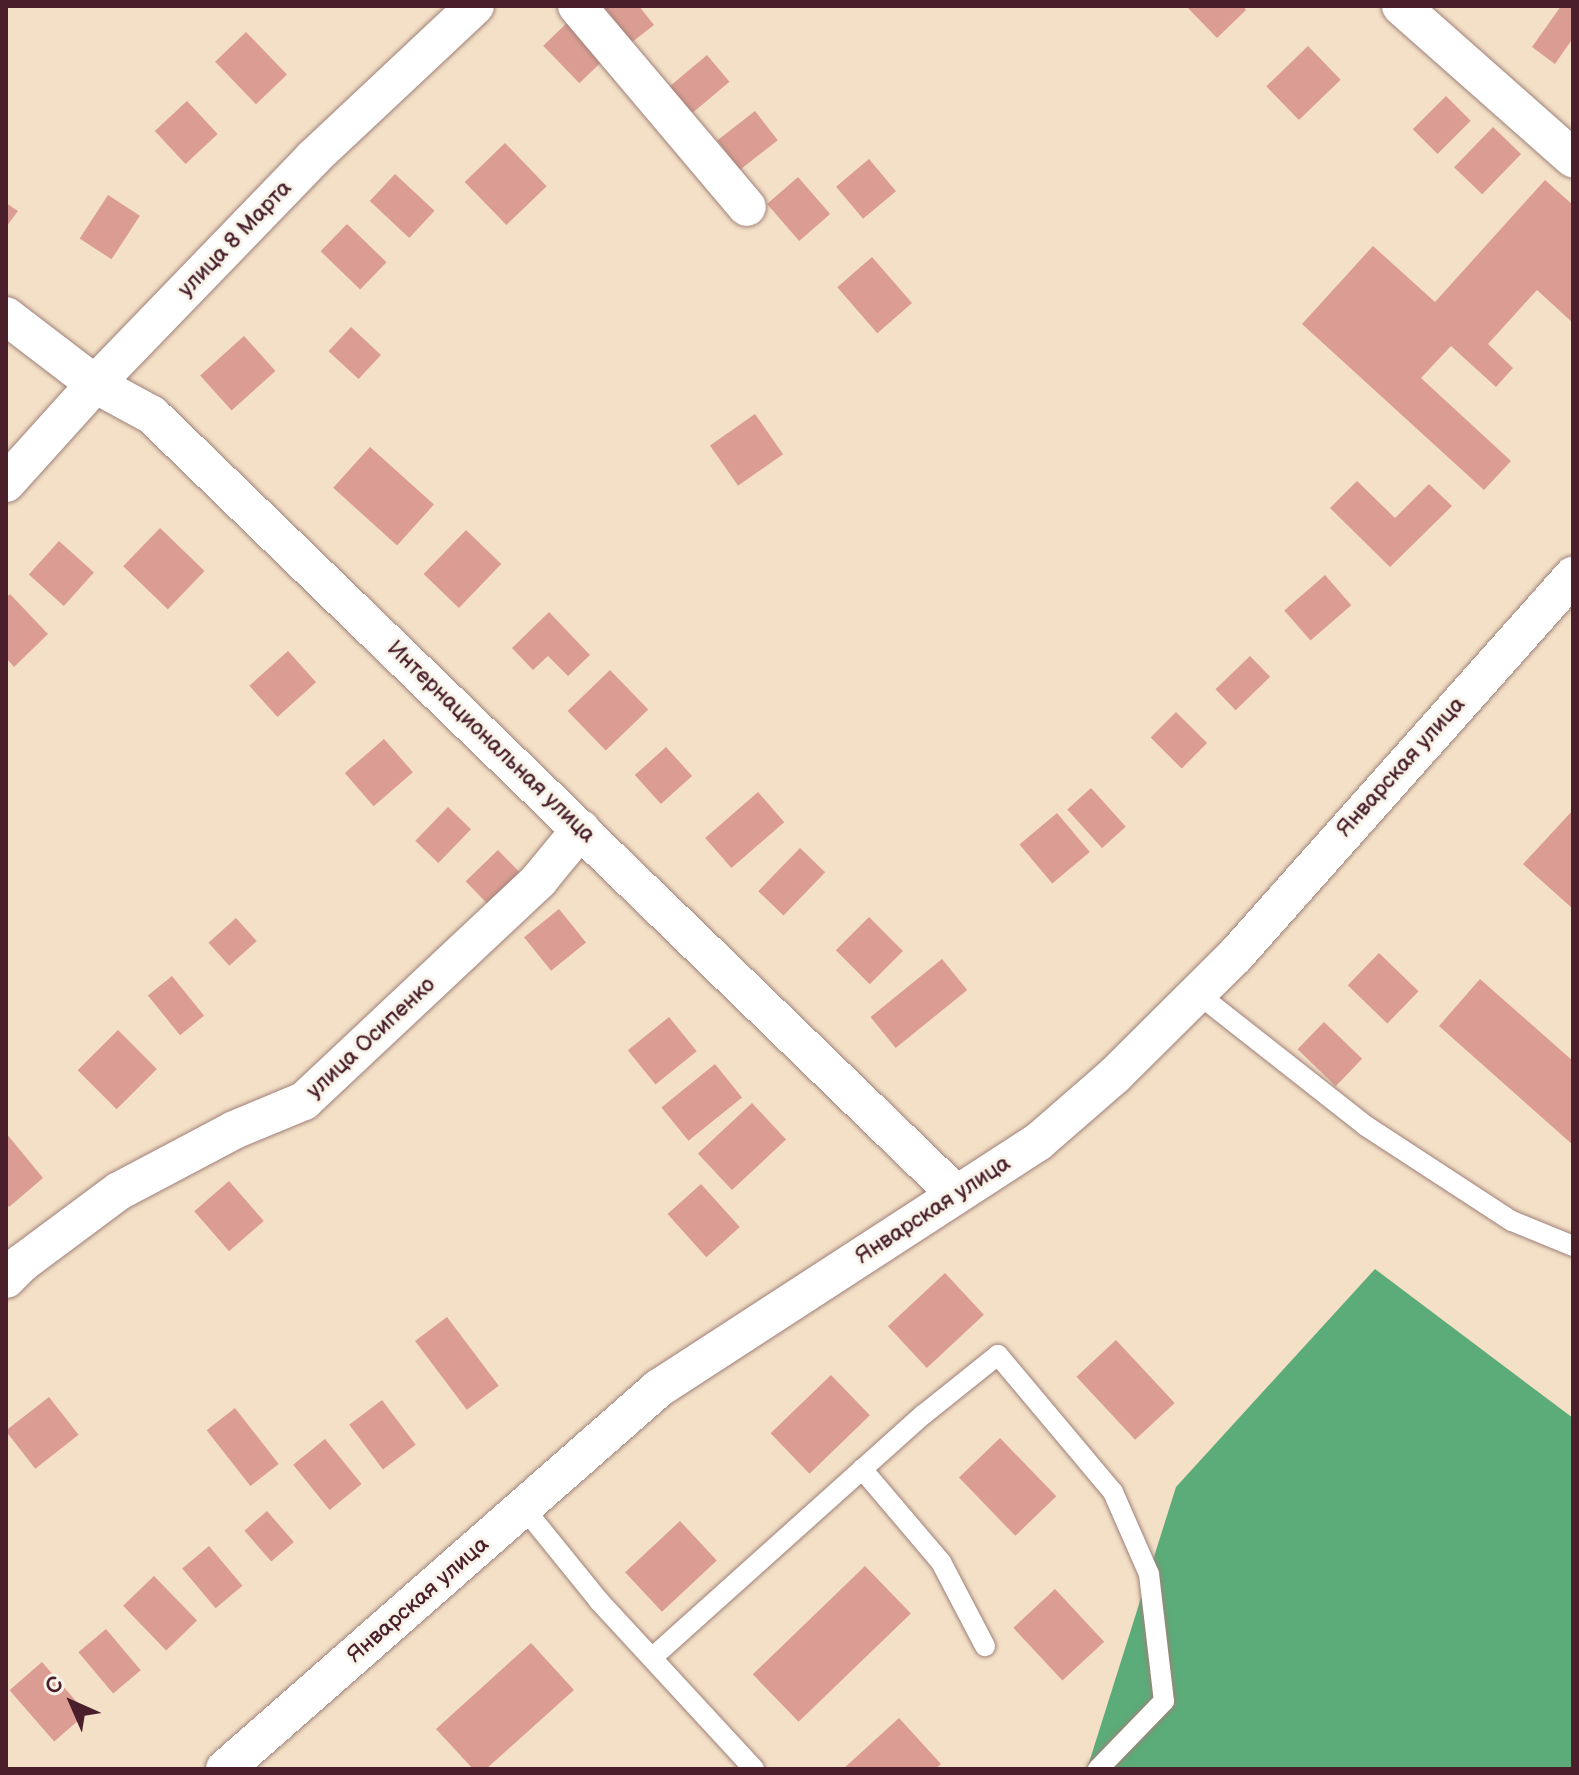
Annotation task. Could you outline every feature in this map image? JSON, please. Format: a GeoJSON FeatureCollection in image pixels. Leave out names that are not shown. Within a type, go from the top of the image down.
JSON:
{"type":"FeatureCollection","features":[{"type":"Feature","properties":{"kind":"street","name":"улица 8 Марта"},"geometry":{"type":"LineString","coordinates":[[6,483],[95,384],[313,158],[475,6]]}},
{"type":"Feature","properties":{"kind":"street"},"geometry":{"type":"LineString","coordinates":[[577,6],[747,207]]}},
{"type":"Feature","properties":{"kind":"street"},"geometry":{"type":"LineString","coordinates":[[1401,6],[1573,158]]}},
{"type":"Feature","properties":{"kind":"street","name":"Интернациональная улица"},"geometry":{"type":"LineString","coordinates":[[6,316],[95,384],[152,415],[956,1194]]}},
{"type":"Feature","properties":{"kind":"street","name":"Январская улица"},"geometry":{"type":"LineString","coordinates":[[225,1769],[659,1388],[1038,1142],[1114,1076],[1197,993],[1573,576]]}},
{"type":"Feature","properties":{"kind":"street","name":"улица Осипенко"},"geometry":{"type":"LineString","coordinates":[[6,1279],[22,1263],[119,1191],[234,1130],[304,1101],[539,880],[581,829]]}},
{"type":"Feature","properties":{"kind":"lane"},"geometry":{"type":"LineString","coordinates":[[1197,993],[1366,1126],[1512,1221],[1573,1246]]}},
{"type":"Feature","properties":{"kind":"lane"},"geometry":{"type":"LineString","coordinates":[[653,1657],[862,1469],[998,1355],[1113,1492],[1149,1574],[1164,1701],[1098,1769]]}},
{"type":"Feature","properties":{"kind":"lane"},"geometry":{"type":"LineString","coordinates":[[862,1469],[941,1562],[985,1646]]}},
{"type":"Feature","properties":{"kind":"lane"},"geometry":{"type":"LineString","coordinates":[[523,1507],[599,1601],[754,1769]]}},
{"type":"Feature","properties":{"kind":"green space"},"geometry":{"type":"Polygon","coordinates":[[[1375,1269],[1573,1418],[1573,1769],[1087,1769],[1176,1487],[1375,1269]]]}},
{"type":"Feature","properties":{"kind":"building"},"geometry":{"type":"Polygon","coordinates":[[[595,6],[639,6],[654,25],[627,46],[595,6]]]}},
{"type":"Feature","properties":{"kind":"building"},"geometry":{"type":"Polygon","coordinates":[[[1186,6],[1243,6],[1246,10],[1217,38],[1186,6]]]}},
{"type":"Feature","properties":{"kind":"building"},"geometry":{"type":"Polygon","coordinates":[[[1561,6],[1573,6],[1573,38],[1555,64],[1532,47],[1561,6]]]}},
{"type":"Feature","properties":{"kind":"building"},"geometry":{"type":"Polygon","coordinates":[[[572,18],[608,55],[579,83],[543,46],[572,18]]]}},
{"type":"Feature","properties":{"kind":"building"},"geometry":{"type":"Polygon","coordinates":[[[246,32],[287,74],[256,104],[215,62],[246,32]]]}},
{"type":"Feature","properties":{"kind":"building"},"geometry":{"type":"Polygon","coordinates":[[[1308,46],[1341,80],[1299,120],[1266,86],[1308,46]]]}},
{"type":"Feature","properties":{"kind":"building"},"geometry":{"type":"Polygon","coordinates":[[[707,55],[729,82],[691,114],[669,87],[707,55]]]}},
{"type":"Feature","properties":{"kind":"building"},"geometry":{"type":"Polygon","coordinates":[[[1446,96],[1471,121],[1438,154],[1413,129],[1446,96]]]}},
{"type":"Feature","properties":{"kind":"building"},"geometry":{"type":"Polygon","coordinates":[[[187,101],[218,134],[186,164],[155,131],[187,101]]]}},
{"type":"Feature","properties":{"kind":"building"},"geometry":{"type":"Polygon","coordinates":[[[755,111],[778,140],[740,170],[717,141],[755,111]]]}},
{"type":"Feature","properties":{"kind":"building"},"geometry":{"type":"Polygon","coordinates":[[[1493,127],[1521,154],[1482,194],[1454,167],[1493,127]]]}},
{"type":"Feature","properties":{"kind":"building"},"geometry":{"type":"Polygon","coordinates":[[[505,143],[547,186],[506,225],[465,182],[505,143]]]}},
{"type":"Feature","properties":{"kind":"building"},"geometry":{"type":"Polygon","coordinates":[[[869,159],[896,191],[863,219],[836,187],[869,159]]]}},
{"type":"Feature","properties":{"kind":"building"},"geometry":{"type":"Polygon","coordinates":[[[395,174],[434,211],[409,238],[370,201],[395,174]]]}},
{"type":"Feature","properties":{"kind":"building"},"geometry":{"type":"Polygon","coordinates":[[[798,177],[830,214],[799,241],[767,204],[798,177]]]}},
{"type":"Feature","properties":{"kind":"building"},"geometry":{"type":"Polygon","coordinates":[[[1545,180],[1573,205],[1573,323],[1537,290],[1488,344],[1513,368],[1496,387],[1451,346],[1421,378],[1511,461],[1484,490],[1302,324],[1373,246],[1435,302],[1545,180]]]}},
{"type":"Feature","properties":{"kind":"building"},"geometry":{"type":"Polygon","coordinates":[[[108,195],[140,216],[112,259],[80,239],[108,195]]]}},
{"type":"Feature","properties":{"kind":"building"},"geometry":{"type":"Polygon","coordinates":[[[6,203],[18,211],[6,227],[6,203]]]}},
{"type":"Feature","properties":{"kind":"building"},"geometry":{"type":"Polygon","coordinates":[[[347,224],[387,262],[360,290],[321,251],[347,224]]]}},
{"type":"Feature","properties":{"kind":"building"},"geometry":{"type":"Polygon","coordinates":[[[872,257],[912,303],[877,333],[837,287],[872,257]]]}},
{"type":"Feature","properties":{"kind":"building"},"geometry":{"type":"Polygon","coordinates":[[[351,327],[381,355],[358,379],[328,351],[351,327]]]}},
{"type":"Feature","properties":{"kind":"building"},"geometry":{"type":"Polygon","coordinates":[[[244,336],[275,371],[232,410],[200,375],[244,336]]]}},
{"type":"Feature","properties":{"kind":"building"},"geometry":{"type":"Polygon","coordinates":[[[755,414],[783,454],[738,486],[710,446],[755,414]]]}},
{"type":"Feature","properties":{"kind":"building"},"geometry":{"type":"Polygon","coordinates":[[[370,447],[434,505],[397,545],[333,488],[370,447]]]}},
{"type":"Feature","properties":{"kind":"building"},"geometry":{"type":"Polygon","coordinates":[[[1357,481],[1395,518],[1429,484],[1452,506],[1390,567],[1330,508],[1357,481]]]}},
{"type":"Feature","properties":{"kind":"building"},"geometry":{"type":"Polygon","coordinates":[[[160,528],[205,571],[168,609],[123,566],[160,528]]]}},
{"type":"Feature","properties":{"kind":"building"},"geometry":{"type":"Polygon","coordinates":[[[466,530],[501,564],[459,608],[424,574],[466,530]]]}},
{"type":"Feature","properties":{"kind":"building"},"geometry":{"type":"Polygon","coordinates":[[[59,541],[94,572],[64,606],[29,574],[59,541]]]}},
{"type":"Feature","properties":{"kind":"building"},"geometry":{"type":"Polygon","coordinates":[[[1325,575],[1351,605],[1310,641],[1284,610],[1325,575]]]}},
{"type":"Feature","properties":{"kind":"building"},"geometry":{"type":"Polygon","coordinates":[[[10,594],[48,634],[14,667],[6,658],[6,598],[10,594]]]}},
{"type":"Feature","properties":{"kind":"building"},"geometry":{"type":"Polygon","coordinates":[[[549,612],[590,655],[568,676],[548,656],[533,670],[512,648],[549,612]]]}},
{"type":"Feature","properties":{"kind":"building"},"geometry":{"type":"Polygon","coordinates":[[[288,651],[316,682],[277,717],[249,686],[288,651]]]}},
{"type":"Feature","properties":{"kind":"building"},"geometry":{"type":"Polygon","coordinates":[[[1250,656],[1270,677],[1236,710],[1215,689],[1250,656]]]}},
{"type":"Feature","properties":{"kind":"building"},"geometry":{"type":"Polygon","coordinates":[[[610,670],[648,710],[606,751],[568,711],[610,670]]]}},
{"type":"Feature","properties":{"kind":"building"},"geometry":{"type":"Polygon","coordinates":[[[1176,712],[1207,743],[1182,769],[1151,737],[1176,712]]]}},
{"type":"Feature","properties":{"kind":"building"},"geometry":{"type":"Polygon","coordinates":[[[384,739],[413,772],[374,806],[345,773],[384,739]]]}},
{"type":"Feature","properties":{"kind":"building"},"geometry":{"type":"Polygon","coordinates":[[[666,747],[692,776],[661,804],[635,775],[666,747]]]}},
{"type":"Feature","properties":{"kind":"building"},"geometry":{"type":"Polygon","coordinates":[[[1091,788],[1126,827],[1102,848],[1067,809],[1091,788]]]}},
{"type":"Feature","properties":{"kind":"building"},"geometry":{"type":"Polygon","coordinates":[[[758,792],[784,822],[731,868],[705,838],[758,792]]]}},
{"type":"Feature","properties":{"kind":"building"},"geometry":{"type":"Polygon","coordinates":[[[448,807],[471,829],[438,863],[415,841],[448,807]]]}},
{"type":"Feature","properties":{"kind":"building"},"geometry":{"type":"Polygon","coordinates":[[[1573,810],[1573,909],[1523,864],[1573,810]]]}},
{"type":"Feature","properties":{"kind":"building"},"geometry":{"type":"Polygon","coordinates":[[[1057,813],[1090,852],[1052,884],[1019,844],[1057,813]]]}},
{"type":"Feature","properties":{"kind":"building"},"geometry":{"type":"Polygon","coordinates":[[[800,848],[825,872],[783,915],[758,891],[800,848]]]}},
{"type":"Feature","properties":{"kind":"building"},"geometry":{"type":"Polygon","coordinates":[[[498,850],[521,874],[489,905],[466,881],[498,850]]]}},
{"type":"Feature","properties":{"kind":"building"},"geometry":{"type":"Polygon","coordinates":[[[559,909],[586,942],[551,971],[524,937],[559,909]]]}},
{"type":"Feature","properties":{"kind":"building"},"geometry":{"type":"Polygon","coordinates":[[[869,917],[903,951],[870,984],[836,950],[869,917]]]}},
{"type":"Feature","properties":{"kind":"building"},"geometry":{"type":"Polygon","coordinates":[[[236,918],[257,941],[229,966],[209,943],[236,918]]]}},
{"type":"Feature","properties":{"kind":"building"},"geometry":{"type":"Polygon","coordinates":[[[1379,953],[1419,991],[1387,1024],[1348,985],[1379,953]]]}},
{"type":"Feature","properties":{"kind":"building"},"geometry":{"type":"Polygon","coordinates":[[[942,959],[967,990],[896,1048],[871,1017],[942,959]]]}},
{"type":"Feature","properties":{"kind":"building"},"geometry":{"type":"Polygon","coordinates":[[[172,976],[204,1016],[180,1035],[148,996],[172,976]]]}},
{"type":"Feature","properties":{"kind":"building"},"geometry":{"type":"Polygon","coordinates":[[[1480,979],[1573,1061],[1573,1145],[1439,1026],[1480,979]]]}},
{"type":"Feature","properties":{"kind":"building"},"geometry":{"type":"Polygon","coordinates":[[[669,1017],[697,1051],[656,1085],[628,1050],[669,1017]]]}},
{"type":"Feature","properties":{"kind":"building"},"geometry":{"type":"Polygon","coordinates":[[[1324,1022],[1362,1059],[1336,1086],[1298,1049],[1324,1022]]]}},
{"type":"Feature","properties":{"kind":"building"},"geometry":{"type":"Polygon","coordinates":[[[118,1030],[157,1069],[117,1109],[78,1070],[118,1030]]]}},
{"type":"Feature","properties":{"kind":"building"},"geometry":{"type":"Polygon","coordinates":[[[715,1064],[742,1097],[688,1141],[661,1107],[715,1064]]]}},
{"type":"Feature","properties":{"kind":"building"},"geometry":{"type":"Polygon","coordinates":[[[752,1103],[786,1140],[732,1190],[698,1153],[752,1103]]]}},
{"type":"Feature","properties":{"kind":"building"},"geometry":{"type":"Polygon","coordinates":[[[6,1133],[43,1178],[9,1207],[6,1203],[6,1133]]]}},
{"type":"Feature","properties":{"kind":"building"},"geometry":{"type":"Polygon","coordinates":[[[229,1181],[264,1221],[229,1251],[194,1211],[229,1181]]]}},
{"type":"Feature","properties":{"kind":"building"},"geometry":{"type":"Polygon","coordinates":[[[701,1184],[740,1227],[706,1257],[668,1214],[701,1184]]]}},
{"type":"Feature","properties":{"kind":"building"},"geometry":{"type":"Polygon","coordinates":[[[945,1273],[984,1315],[927,1368],[888,1326],[945,1273]]]}},
{"type":"Feature","properties":{"kind":"building"},"geometry":{"type":"Polygon","coordinates":[[[447,1317],[499,1386],[467,1410],[415,1341],[447,1317]]]}},
{"type":"Feature","properties":{"kind":"building"},"geometry":{"type":"Polygon","coordinates":[[[1116,1340],[1175,1403],[1135,1440],[1077,1377],[1116,1340]]]}},
{"type":"Feature","properties":{"kind":"building"},"geometry":{"type":"Polygon","coordinates":[[[831,1375],[870,1415],[809,1474],[771,1433],[831,1375]]]}},
{"type":"Feature","properties":{"kind":"building"},"geometry":{"type":"Polygon","coordinates":[[[49,1397],[79,1435],[35,1469],[6,1431],[49,1397]]]}},
{"type":"Feature","properties":{"kind":"building"},"geometry":{"type":"Polygon","coordinates":[[[382,1400],[416,1445],[383,1469],[349,1425],[382,1400]]]}},
{"type":"Feature","properties":{"kind":"building"},"geometry":{"type":"Polygon","coordinates":[[[235,1408],[279,1464],[250,1486],[207,1430],[235,1408]]]}},
{"type":"Feature","properties":{"kind":"building"},"geometry":{"type":"Polygon","coordinates":[[[1000,1438],[1056,1496],[1015,1536],[959,1478],[1000,1438]]]}},
{"type":"Feature","properties":{"kind":"building"},"geometry":{"type":"Polygon","coordinates":[[[325,1439],[362,1484],[330,1510],[293,1465],[325,1439]]]}},
{"type":"Feature","properties":{"kind":"building"},"geometry":{"type":"Polygon","coordinates":[[[267,1511],[294,1542],[271,1562],[244,1531],[267,1511]]]}},
{"type":"Feature","properties":{"kind":"building"},"geometry":{"type":"Polygon","coordinates":[[[680,1521],[717,1560],[662,1612],[625,1572],[680,1521]]]}},
{"type":"Feature","properties":{"kind":"building"},"geometry":{"type":"Polygon","coordinates":[[[209,1546],[242,1586],[216,1608],[182,1568],[209,1546]]]}},
{"type":"Feature","properties":{"kind":"building"},"geometry":{"type":"Polygon","coordinates":[[[865,1566],[911,1613],[799,1722],[753,1674],[865,1566]]]}},
{"type":"Feature","properties":{"kind":"building"},"geometry":{"type":"Polygon","coordinates":[[[154,1576],[197,1621],[166,1650],[123,1606],[154,1576]]]}},
{"type":"Feature","properties":{"kind":"building"},"geometry":{"type":"Polygon","coordinates":[[[1055,1589],[1104,1642],[1062,1681],[1013,1628],[1055,1589]]]}},
{"type":"Feature","properties":{"kind":"building"},"geometry":{"type":"Polygon","coordinates":[[[106,1629],[141,1670],[113,1694],[78,1652],[106,1629]]]}},
{"type":"Feature","properties":{"kind":"building"},"geometry":{"type":"Polygon","coordinates":[[[531,1643],[574,1690],[486,1769],[473,1769],[436,1729],[531,1643]]]}},
{"type":"Feature","properties":{"kind":"building"},"geometry":{"type":"Polygon","coordinates":[[[42,1662],[87,1713],[54,1742],[10,1690],[42,1662]]]}},
{"type":"Feature","properties":{"kind":"building"},"geometry":{"type":"Polygon","coordinates":[[[899,1718],[941,1764],[935,1769],[843,1769],[899,1718]]]}}]}
